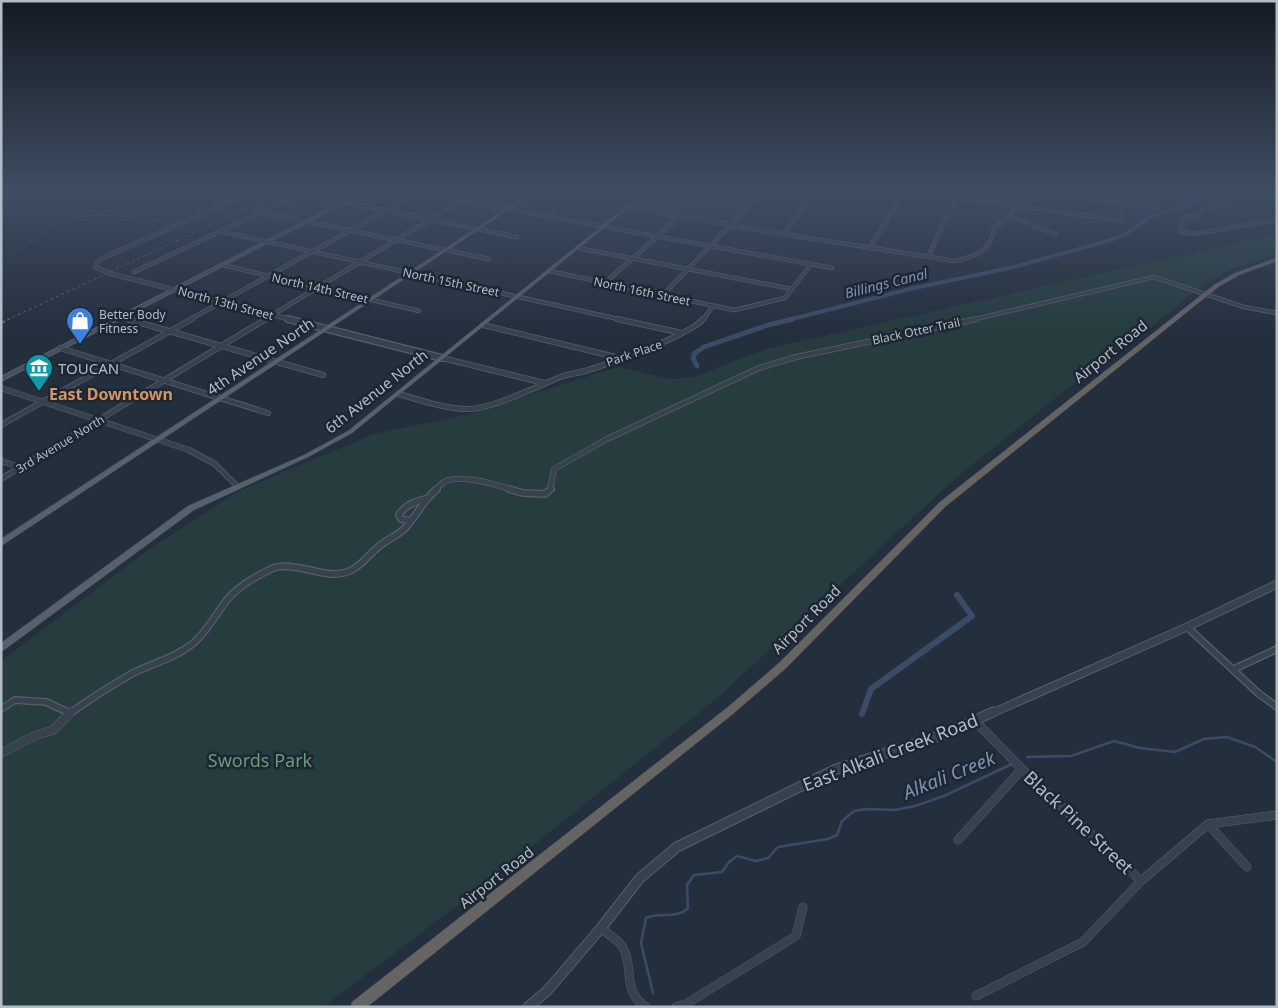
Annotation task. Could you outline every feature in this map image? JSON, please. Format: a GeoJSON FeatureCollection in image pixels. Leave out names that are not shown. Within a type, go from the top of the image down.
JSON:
{"type":"FeatureCollection","features":[{"type":"Feature","properties":{"kind":"highway","name":"Airport Road"},"geometry":{"type":"LineString","coordinates":[[358,1007],[731,710],[782,666],[943,504],[1206,295],[1237,274],[1277,259]]}},
{"type":"Feature","properties":{"kind":"main road"},"geometry":{"type":"LineString","coordinates":[[1,379],[274,238]]}},
{"type":"Feature","properties":{"kind":"main road","name":"4th Avenue North"},"geometry":{"type":"LineString","coordinates":[[1,543],[463,238]]}},
{"type":"Feature","properties":{"kind":"main road","name":"6th Avenue North"},"geometry":{"type":"LineString","coordinates":[[1,648],[191,508],[322,448],[350,432],[590,238]]}},
{"type":"Feature","properties":{"kind":"street","name":"North 13th Street"},"geometry":{"type":"LineString","coordinates":[[147,238],[110,255],[99,261],[95,266],[98,270],[173,290],[545,384]]}},
{"type":"Feature","properties":{"kind":"street"},"geometry":{"type":"LineString","coordinates":[[134,272],[204,238]]}},
{"type":"Feature","properties":{"kind":"street","name":"North 15th Street"},"geometry":{"type":"LineString","coordinates":[[249,238],[518,296],[682,334]]}},
{"type":"Feature","properties":{"kind":"street"},"geometry":{"type":"LineString","coordinates":[[1,425],[335,238]]}},
{"type":"Feature","properties":{"kind":"street"},"geometry":{"type":"LineString","coordinates":[[387,238],[489,259]]}},
{"type":"Feature","properties":{"kind":"street","name":"3rd Avenue North"},"geometry":{"type":"LineString","coordinates":[[1,479],[399,238]]}},
{"type":"Feature","properties":{"kind":"street"},"geometry":{"type":"LineString","coordinates":[[605,283],[655,238]]}},
{"type":"Feature","properties":{"kind":"street"},"geometry":{"type":"LineString","coordinates":[[669,238],[832,268]]}},
{"type":"Feature","properties":{"kind":"street"},"geometry":{"type":"LineString","coordinates":[[664,294],[716,238]]}},
{"type":"Feature","properties":{"kind":"street"},"geometry":{"type":"LineString","coordinates":[[808,238],[955,261],[968,258],[986,250],[993,238]]}},
{"type":"Feature","properties":{"kind":"street"},"geometry":{"type":"LineString","coordinates":[[869,248],[875,238]]}},
{"type":"Feature","properties":{"kind":"street"},"geometry":{"type":"LineString","coordinates":[[928,257],[937,238]]}},
{"type":"Feature","properties":{"kind":"street"},"geometry":{"type":"LineString","coordinates":[[578,248],[792,289],[811,264]]}},
{"type":"Feature","properties":{"kind":"street","name":"North 14th Street"},"geometry":{"type":"LineString","coordinates":[[222,264],[419,311]]}},
{"type":"Feature","properties":{"kind":"street","name":"North 16th Street"},"geometry":{"type":"LineString","coordinates":[[549,271],[734,310],[785,298],[792,289]]}},
{"type":"Feature","properties":{"kind":"street","name":"Black Otter Trail"},"geometry":{"type":"LineString","coordinates":[[425,499],[444,482],[455,479],[492,483],[522,493],[545,494],[552,485],[554,469],[607,439],[636,427],[742,375],[796,357],[1154,278],[1244,307],[1277,313]]}},
{"type":"Feature","properties":{"kind":"street","name":"Park Place"},"geometry":{"type":"LineString","coordinates":[[398,394],[441,406],[470,409],[486,406],[566,375],[585,371],[617,357],[654,346],[682,334],[701,322],[713,306]]}},
{"type":"Feature","properties":{"kind":"street"},"geometry":{"type":"LineString","coordinates":[[120,317],[323,375]]}},
{"type":"Feature","properties":{"kind":"street"},"geometry":{"type":"LineString","coordinates":[[483,325],[617,357]]}},
{"type":"Feature","properties":{"kind":"street"},"geometry":{"type":"LineString","coordinates":[[60,348],[268,413]]}},
{"type":"Feature","properties":{"kind":"street"},"geometry":{"type":"LineString","coordinates":[[1,388],[189,450],[215,464],[237,486]]}},
{"type":"Feature","properties":{"kind":"street"},"geometry":{"type":"LineString","coordinates":[[1,461],[20,467]]}},
{"type":"Feature","properties":{"kind":"street"},"geometry":{"type":"LineString","coordinates":[[411,521],[401,518],[399,515],[400,511],[409,504],[425,499]]}},
{"type":"Feature","properties":{"kind":"street"},"geometry":{"type":"LineString","coordinates":[[1,753],[34,736],[53,730],[70,713],[134,673],[173,657],[192,644],[213,622],[227,600],[242,586],[271,568],[296,567],[333,574],[353,570],[362,565],[381,545],[398,535],[411,521],[425,499]]}},
{"type":"Feature","properties":{"kind":"street","name":"East Alkali Creek Road"},"geometry":{"type":"LineString","coordinates":[[528,1007],[547,991],[601,928],[640,878],[677,847],[836,769],[942,735],[1187,627],[1277,584]]}},
{"type":"Feature","properties":{"kind":"street"},"geometry":{"type":"LineString","coordinates":[[1187,627],[1258,693],[1277,706]]}},
{"type":"Feature","properties":{"kind":"street"},"geometry":{"type":"LineString","coordinates":[[1234,669],[1277,649]]}},
{"type":"Feature","properties":{"kind":"street"},"geometry":{"type":"LineString","coordinates":[[1,710],[15,700],[46,702],[70,713]]}},
{"type":"Feature","properties":{"kind":"street","name":"Black Pine Street"},"geometry":{"type":"LineString","coordinates":[[975,721],[1022,769],[1141,881]]}},
{"type":"Feature","properties":{"kind":"street"},"geometry":{"type":"LineString","coordinates":[[958,840],[1022,769]]}},
{"type":"Feature","properties":{"kind":"street"},"geometry":{"type":"LineString","coordinates":[[976,996],[1083,942],[1141,881],[1208,824],[1277,815]]}},
{"type":"Feature","properties":{"kind":"street"},"geometry":{"type":"LineString","coordinates":[[1208,824],[1247,867]]}},
{"type":"Feature","properties":{"kind":"street"},"geometry":{"type":"LineString","coordinates":[[676,1007],[687,1005],[796,936],[802,907]]}},
{"type":"Feature","properties":{"kind":"street"},"geometry":{"type":"LineString","coordinates":[[601,928],[622,946],[627,957],[627,972],[632,992],[640,1004],[646,1007]]}},
{"type":"Feature","properties":{"kind":"green space","name":"Swords Park"},"geometry":{"type":"Polygon","coordinates":[[[1259,238],[1277,238],[1277,254],[1229,270],[1198,289],[1133,342],[1054,399],[957,477],[716,699],[475,892],[323,1007],[1,1007],[1,661],[151,548],[241,490],[374,434],[465,415],[618,367],[670,379],[694,377],[766,349],[1259,238]]]}},
{"type":"Feature","properties":{"kind":"waterway"},"geometry":{"type":"LineString","coordinates":[[14,252],[37,238]]}},
{"type":"Feature","properties":{"kind":"waterway","name":"Billings Canal"},"geometry":{"type":"LineString","coordinates":[[788,320],[910,289],[1014,267],[1116,238]]}},
{"type":"Feature","properties":{"kind":"waterway","name":"Billings Canal"},"geometry":{"type":"LineString","coordinates":[[697,366],[693,358],[695,353],[704,347],[768,325],[793,319]]}},
{"type":"Feature","properties":{"kind":"waterway","name":"Billings Canal"},"geometry":{"type":"LineString","coordinates":[[862,714],[871,689],[972,616],[957,595]]}},
{"type":"Feature","properties":{"kind":"waterway","name":"Alkali Creek"},"geometry":{"type":"LineString","coordinates":[[1027,757],[1071,756],[1114,741],[1140,748],[1175,752],[1204,739],[1227,737],[1255,747],[1277,762]]}},
{"type":"Feature","properties":{"kind":"waterway","name":"Alkali Creek"},"geometry":{"type":"LineString","coordinates":[[653,993],[641,943],[646,918],[657,915],[678,914],[688,908],[687,885],[694,875],[722,872],[729,862],[737,856],[756,861],[768,858],[778,847],[828,839],[837,835],[842,821],[854,811],[865,809],[895,810],[915,806],[944,796],[1012,764]]}},
{"type":"Feature","properties":{"kind":"railway"},"geometry":{"type":"LineString","coordinates":[[7,320],[182,238]]}},
{"type":"Feature","properties":{"kind":"railway"},"geometry":{"type":"LineString","coordinates":[[1,323],[10,319]]}},
{"type":"Feature","properties":{"kind":"place","name":"Better Body Fitness"},"geometry":{"type":"Point","coordinates":[80,345]}},
{"type":"Feature","properties":{"kind":"place","name":"TOUCAN"},"geometry":{"type":"Point","coordinates":[39,392]}},
{"type":"Feature","properties":{"kind":"district","name":"East Downtown"},"geometry":{"type":"Point","coordinates":[111,394]}}]}
